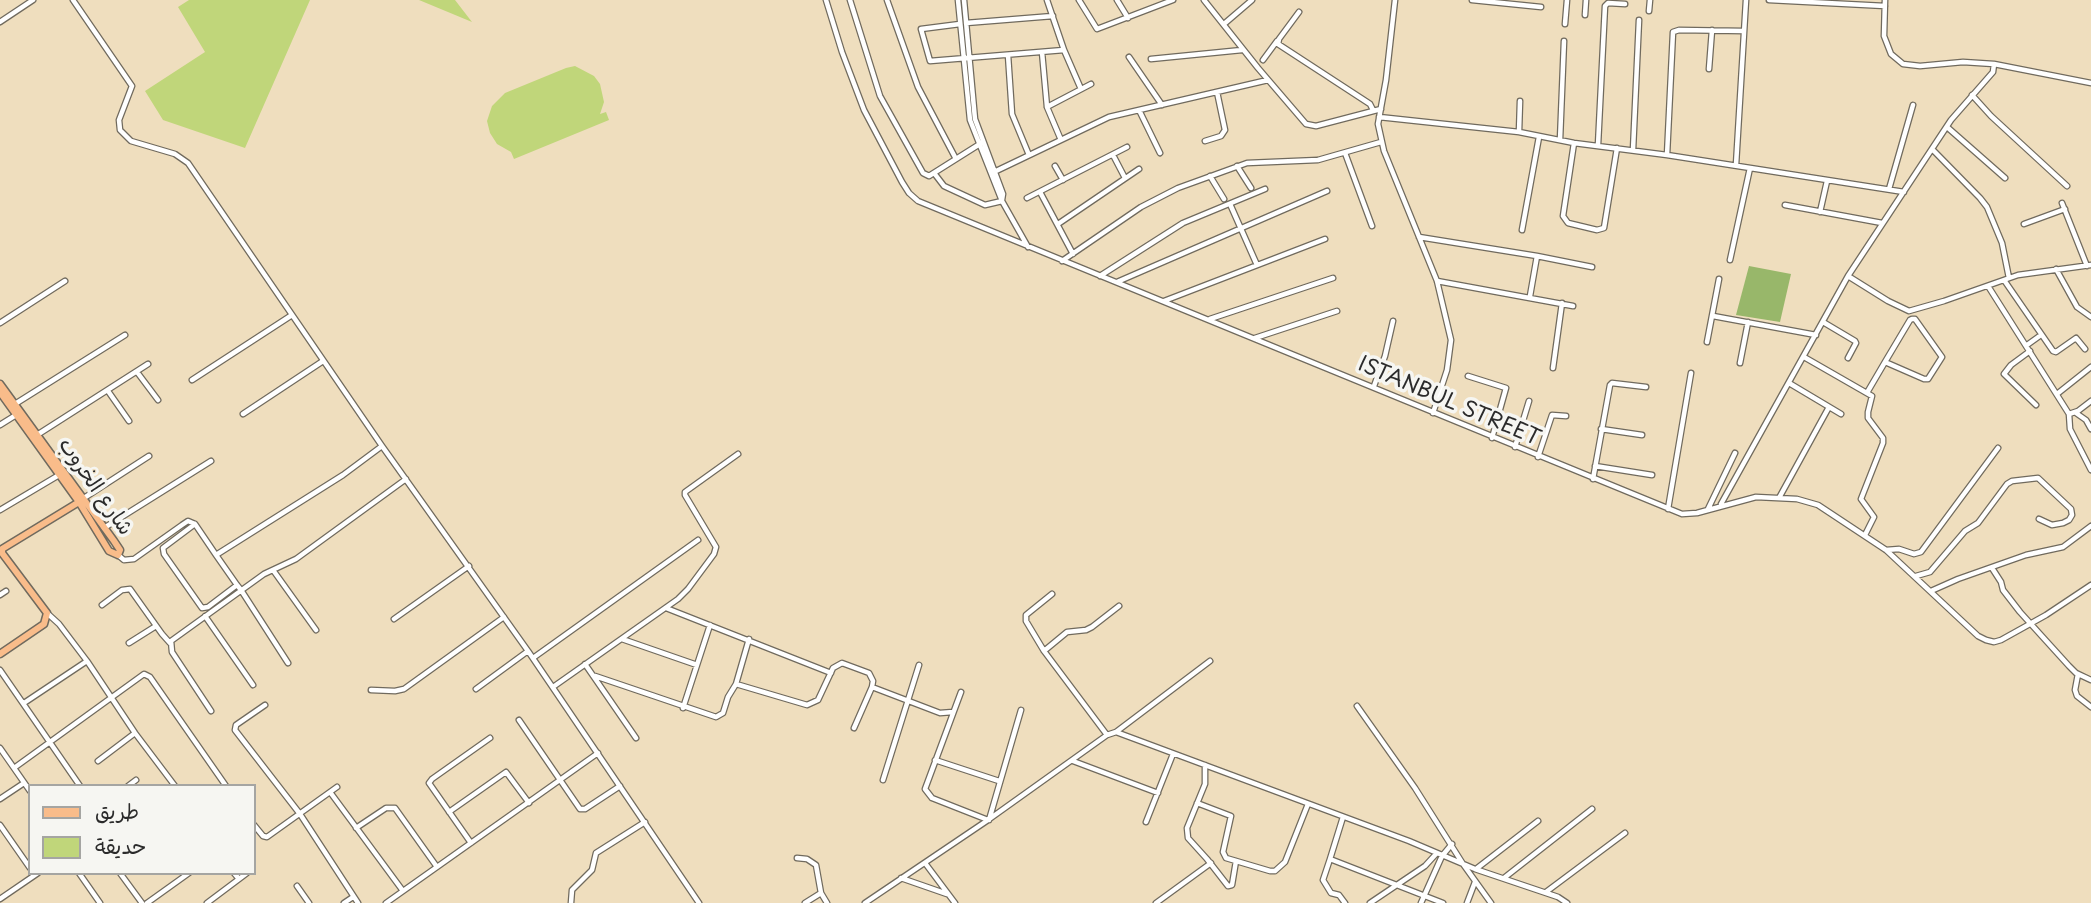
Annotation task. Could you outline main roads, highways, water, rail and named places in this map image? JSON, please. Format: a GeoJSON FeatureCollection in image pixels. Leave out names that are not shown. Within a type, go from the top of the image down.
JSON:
{"type":"FeatureCollection","features":[{"type":"Feature","properties":{"kind":"main road","name":"شارع الخروب"},"geometry":{"type":"LineString","coordinates":[[0,384],[81,500],[109,551],[118,555],[118,547],[104,528],[81,500],[59,475],[0,392]]}},
{"type":"Feature","properties":{"kind":"main road","name":"شارع الخروب"},"geometry":{"type":"LineString","coordinates":[[0,654],[44,624],[47,612],[1,551],[2,548],[81,500]]}}]}
